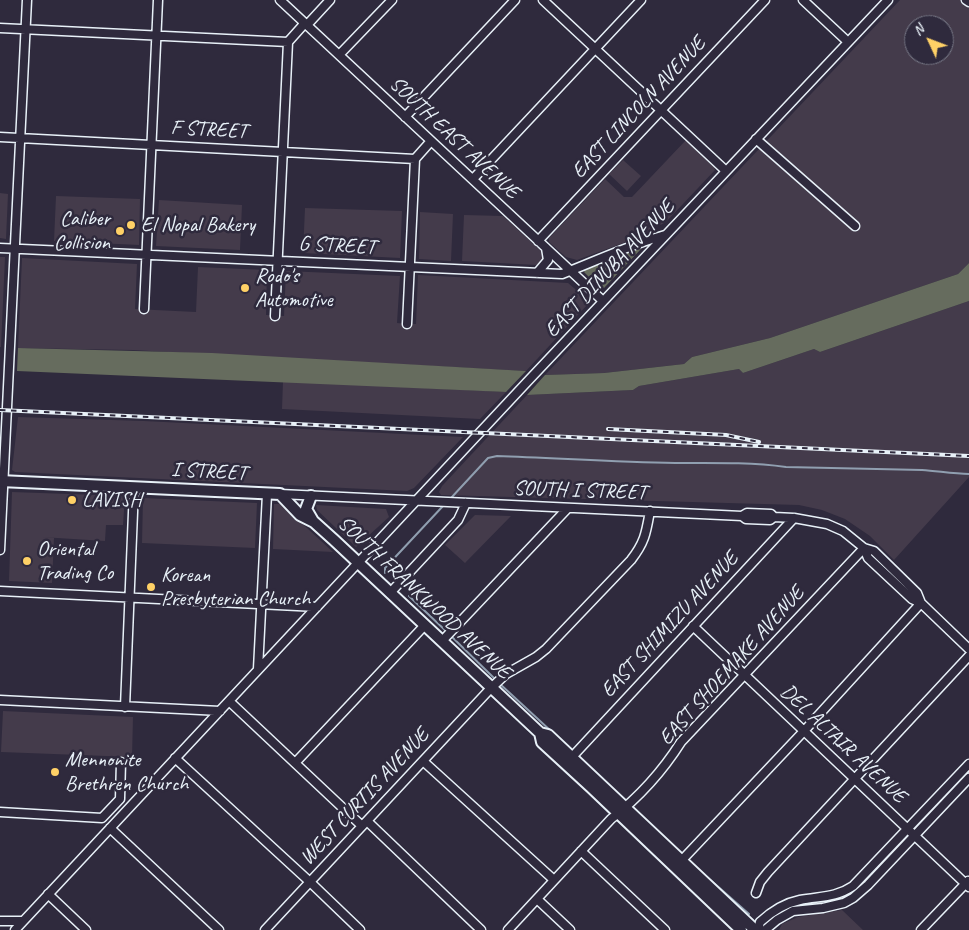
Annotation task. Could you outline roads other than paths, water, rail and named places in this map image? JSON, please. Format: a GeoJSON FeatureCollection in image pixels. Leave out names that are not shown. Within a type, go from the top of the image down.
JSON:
{"type":"FeatureCollection","features":[{"type":"Feature","properties":{"kind":"main road","name":"I STREET"},"geometry":{"type":"LineString","coordinates":[[1,481],[280,494]]}},
{"type":"Feature","properties":{"kind":"main road","name":"SOUTH FRANKWOOD AVENUE"},"geometry":{"type":"LineString","coordinates":[[280,494],[300,515],[314,522],[491,688],[540,732],[548,735],[572,757],[740,930]]}},
{"type":"Feature","properties":{"kind":"main road"},"geometry":{"type":"LineString","coordinates":[[311,496],[306,509],[314,522]]}},
{"type":"Feature","properties":{"kind":"main road","name":"SOUTH FRANKWOOD AVENUE"},"geometry":{"type":"LineString","coordinates":[[540,732],[542,742],[682,860],[757,930]]}},
{"type":"Feature","properties":{"kind":"street"},"geometry":{"type":"LineString","coordinates":[[0,550],[1,481],[27,0]]}},
{"type":"Feature","properties":{"kind":"street"},"geometry":{"type":"LineString","coordinates":[[144,310],[158,0]]}},
{"type":"Feature","properties":{"kind":"street","name":"SOUTH EAST AVENUE"},"geometry":{"type":"LineString","coordinates":[[280,0],[603,301]]}},
{"type":"Feature","properties":{"kind":"street"},"geometry":{"type":"LineString","coordinates":[[275,316],[288,42],[330,0]]}},
{"type":"Feature","properties":{"kind":"street"},"geometry":{"type":"LineString","coordinates":[[340,55],[392,0]]}},
{"type":"Feature","properties":{"kind":"street"},"geometry":{"type":"LineString","coordinates":[[405,117],[516,0]]}},
{"type":"Feature","properties":{"kind":"street"},"geometry":{"type":"LineString","coordinates":[[543,0],[726,171]]}},
{"type":"Feature","properties":{"kind":"street"},"geometry":{"type":"LineString","coordinates":[[473,179],[641,0]]}},
{"type":"Feature","properties":{"kind":"street","name":"EAST LINCOLN AVENUE"},"geometry":{"type":"LineString","coordinates":[[538,241],[765,0]]}},
{"type":"Feature","properties":{"kind":"street"},"geometry":{"type":"LineString","coordinates":[[803,0],[848,42]]}},
{"type":"Feature","properties":{"kind":"street","name":"EAST DINUBA AVENUE"},"geometry":{"type":"LineString","coordinates":[[15,930],[603,301],[888,0]]}},
{"type":"Feature","properties":{"kind":"street"},"geometry":{"type":"LineString","coordinates":[[0,28],[288,42]]}},
{"type":"Feature","properties":{"kind":"street","name":"F STREET"},"geometry":{"type":"LineString","coordinates":[[0,138],[415,159]]}},
{"type":"Feature","properties":{"kind":"street"},"geometry":{"type":"LineString","coordinates":[[756,140],[854,226]]}},
{"type":"Feature","properties":{"kind":"street"},"geometry":{"type":"LineString","coordinates":[[408,324],[415,159],[431,141]]}},
{"type":"Feature","properties":{"kind":"street","name":"G STREET"},"geometry":{"type":"LineString","coordinates":[[0,248],[562,274],[665,235]]}},
{"type":"Feature","properties":{"kind":"street"},"geometry":{"type":"LineString","coordinates":[[537,273],[548,260],[546,248]]}},
{"type":"Feature","properties":{"kind":"street"},"geometry":{"type":"LineString","coordinates":[[125,707],[134,488]]}},
{"type":"Feature","properties":{"kind":"street"},"geometry":{"type":"LineString","coordinates":[[258,669],[267,494]]}},
{"type":"Feature","properties":{"kind":"street","name":"I STREET"},"geometry":{"type":"LineString","coordinates":[[280,494],[417,501]]}},
{"type":"Feature","properties":{"kind":"street","name":"SOUTH I STREET"},"geometry":{"type":"LineString","coordinates":[[417,501],[742,516],[746,520],[770,520],[774,517],[794,518],[827,524],[843,531],[864,548]]}},
{"type":"Feature","properties":{"kind":"street"},"geometry":{"type":"LineString","coordinates":[[390,593],[458,520],[466,503]]}},
{"type":"Feature","properties":{"kind":"street"},"geometry":{"type":"LineString","coordinates":[[442,640],[567,509]]}},
{"type":"Feature","properties":{"kind":"street","name":"WEST CURTIS AVENUE"},"geometry":{"type":"LineString","coordinates":[[265,930],[491,688],[506,674],[546,649],[631,560],[641,547],[650,511]]}},
{"type":"Feature","properties":{"kind":"street","name":"EAST SHIMIZU AVENUE"},"geometry":{"type":"LineString","coordinates":[[572,757],[794,518]]}},
{"type":"Feature","properties":{"kind":"street"},"geometry":{"type":"LineString","coordinates":[[864,548],[868,558],[912,599],[922,603],[969,649]]}},
{"type":"Feature","properties":{"kind":"street","name":"EAST SHOEMAKE AVENUE"},"geometry":{"type":"LineString","coordinates":[[508,930],[581,851],[667,764],[681,742],[864,548]]}},
{"type":"Feature","properties":{"kind":"street"},"geometry":{"type":"LineString","coordinates":[[0,591],[317,606]]}},
{"type":"Feature","properties":{"kind":"street"},"geometry":{"type":"LineString","coordinates":[[682,860],[922,603]]}},
{"type":"Feature","properties":{"kind":"street"},"geometry":{"type":"LineString","coordinates":[[294,763],[425,625]]}},
{"type":"Feature","properties":{"kind":"street","name":"DEL ALTAIR AVENUE"},"geometry":{"type":"LineString","coordinates":[[693,626],[908,829],[968,883]]}},
{"type":"Feature","properties":{"kind":"street"},"geometry":{"type":"LineString","coordinates":[[756,893],[760,882],[768,872],[969,656]]}},
{"type":"Feature","properties":{"kind":"street"},"geometry":{"type":"LineString","coordinates":[[0,700],[220,711]]}},
{"type":"Feature","properties":{"kind":"street"},"geometry":{"type":"LineString","coordinates":[[229,701],[294,763],[365,823],[481,930]]}},
{"type":"Feature","properties":{"kind":"street"},"geometry":{"type":"LineString","coordinates":[[176,758],[360,930]]}},
{"type":"Feature","properties":{"kind":"street"},"geometry":{"type":"LineString","coordinates":[[423,760],[554,880]]}},
{"type":"Feature","properties":{"kind":"street"},"geometry":{"type":"LineString","coordinates":[[0,812],[102,818],[118,802],[120,797],[121,762]]}},
{"type":"Feature","properties":{"kind":"street"},"geometry":{"type":"LineString","coordinates":[[757,930],[760,922],[778,908],[800,900],[834,896],[853,886],[969,764]]}},
{"type":"Feature","properties":{"kind":"street"},"geometry":{"type":"LineString","coordinates":[[765,930],[777,920],[793,911],[835,906],[853,898],[868,885],[969,778]]}},
{"type":"Feature","properties":{"kind":"street"},"geometry":{"type":"LineString","coordinates":[[110,828],[219,930]]}},
{"type":"Feature","properties":{"kind":"street"},"geometry":{"type":"LineString","coordinates":[[581,851],[664,930]]}},
{"type":"Feature","properties":{"kind":"street"},"geometry":{"type":"LineString","coordinates":[[921,930],[968,883]]}},
{"type":"Feature","properties":{"kind":"street"},"geometry":{"type":"LineString","coordinates":[[48,894],[86,930]]}},
{"type":"Feature","properties":{"kind":"street"},"geometry":{"type":"LineString","coordinates":[[537,899],[570,930]]}},
{"type":"Feature","properties":{"kind":"street"},"geometry":{"type":"LineString","coordinates":[[0,920],[23,921]]}},
{"type":"Feature","properties":{"kind":"waterway"},"geometry":{"type":"LineString","coordinates":[[451,498],[488,458],[497,456],[922,470],[969,474]]}},
{"type":"Feature","properties":{"kind":"waterway"},"geometry":{"type":"LineString","coordinates":[[385,573],[385,568],[443,506]]}},
{"type":"Feature","properties":{"kind":"waterway"},"geometry":{"type":"LineString","coordinates":[[409,596],[447,632]]}},
{"type":"Feature","properties":{"kind":"waterway"},"geometry":{"type":"LineString","coordinates":[[450,635],[497,681]]}},
{"type":"Feature","properties":{"kind":"waterway"},"geometry":{"type":"LineString","coordinates":[[500,684],[552,732]]}},
{"type":"Feature","properties":{"kind":"waterway"},"geometry":{"type":"LineString","coordinates":[[698,869],[749,914]]}},
{"type":"Feature","properties":{"kind":"railway"},"geometry":{"type":"LineString","coordinates":[[0,410],[969,456]]}},
{"type":"Feature","properties":{"kind":"railway"},"geometry":{"type":"LineString","coordinates":[[608,429],[726,435],[759,442]]}},
{"type":"Feature","properties":{"kind":"place","name":"El Nopal Bakery"},"geometry":{"type":"Point","coordinates":[131,225]}},
{"type":"Feature","properties":{"kind":"place","name":"Caliber Collision"},"geometry":{"type":"Point","coordinates":[120,231]}},
{"type":"Feature","properties":{"kind":"place","name":"Rodo's Automotive"},"geometry":{"type":"Point","coordinates":[245,288]}},
{"type":"Feature","properties":{"kind":"place","name":"LAVISH"},"geometry":{"type":"Point","coordinates":[72,500]}},
{"type":"Feature","properties":{"kind":"place","name":"Oriental Trading Co"},"geometry":{"type":"Point","coordinates":[27,561]}},
{"type":"Feature","properties":{"kind":"place","name":"Korean Presbyterian Church"},"geometry":{"type":"Point","coordinates":[151,587]}},
{"type":"Feature","properties":{"kind":"place","name":"Mennonite Brethren Church"},"geometry":{"type":"Point","coordinates":[55,772]}}]}
